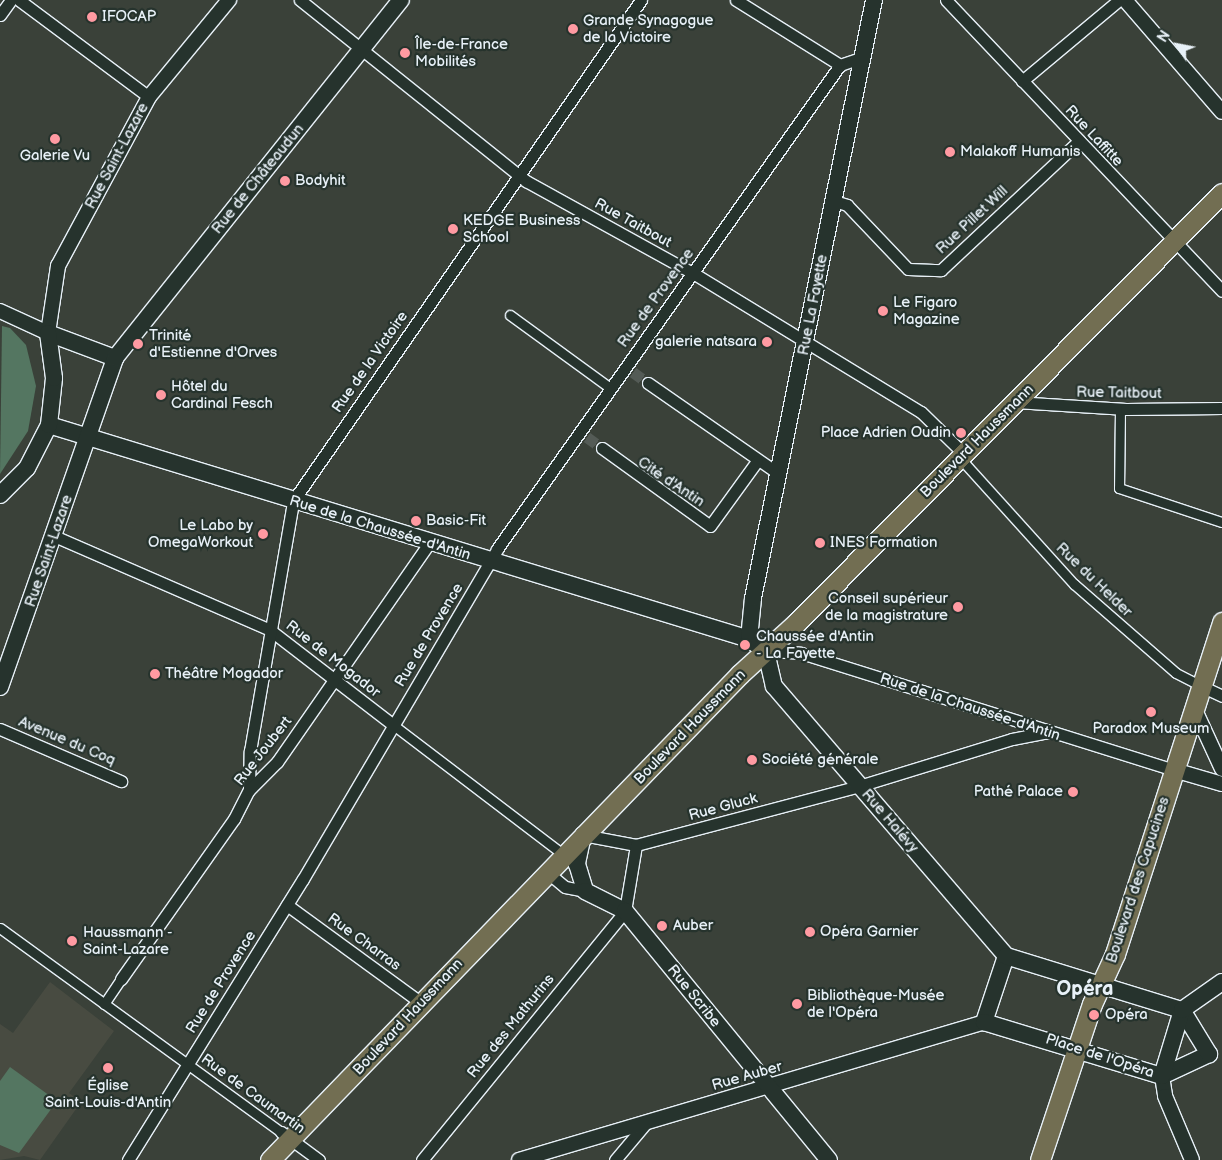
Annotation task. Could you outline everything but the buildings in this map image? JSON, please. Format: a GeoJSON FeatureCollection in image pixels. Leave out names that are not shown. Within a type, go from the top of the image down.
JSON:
{"type":"FeatureCollection","features":[{"type":"Feature","properties":{"kind":"main road","name":"Rue de Châteaudun"},"geometry":{"type":"LineString","coordinates":[[115,358],[401,0]]}},
{"type":"Feature","properties":{"kind":"main road","name":"Rue La Fayette"},"geometry":{"type":"LineString","coordinates":[[748,639],[750,611],[874,0]]}},
{"type":"Feature","properties":{"kind":"main road","name":"Boulevard Haussmann"},"geometry":{"type":"LineString","coordinates":[[270,1160],[286,1135],[1222,193]]}},
{"type":"Feature","properties":{"kind":"main road"},"geometry":{"type":"LineString","coordinates":[[0,495],[27,468],[49,425],[54,378],[48,333],[115,358]]}},
{"type":"Feature","properties":{"kind":"main road","name":"Rue Saint-Lazare"},"geometry":{"type":"LineString","coordinates":[[0,687],[90,439],[115,358]]}},
{"type":"Feature","properties":{"kind":"main road","name":"Rue de la Chaussée-d'Antin"},"geometry":{"type":"LineString","coordinates":[[49,425],[712,630],[748,639]]}},
{"type":"Feature","properties":{"kind":"main road","name":"Boulevard des Capucines"},"geometry":{"type":"LineString","coordinates":[[1040,1160],[1078,1047],[1102,985],[1222,622]]}},
{"type":"Feature","properties":{"kind":"main road"},"geometry":{"type":"LineString","coordinates":[[748,639],[766,652]]}},
{"type":"Feature","properties":{"kind":"main road","name":"Rue Halévy"},"geometry":{"type":"LineString","coordinates":[[766,652],[774,686],[1006,956]]}},
{"type":"Feature","properties":{"kind":"main road"},"geometry":{"type":"LineString","coordinates":[[583,835],[577,864],[585,891]]}},
{"type":"Feature","properties":{"kind":"main road","name":"Rue Scribe"},"geometry":{"type":"LineString","coordinates":[[585,891],[624,911],[829,1160]]}},
{"type":"Feature","properties":{"kind":"main road"},"geometry":{"type":"LineString","coordinates":[[984,1022],[1006,956],[1182,1010]]}},
{"type":"Feature","properties":{"kind":"main road"},"geometry":{"type":"LineString","coordinates":[[1162,1076],[1182,1010],[1222,982]]}},
{"type":"Feature","properties":{"kind":"main road","name":"Place de l'Opéra"},"geometry":{"type":"LineString","coordinates":[[984,1022],[1078,1047],[1162,1076],[1215,1056],[1182,1010]]}},
{"type":"Feature","properties":{"kind":"street"},"geometry":{"type":"LineString","coordinates":[[0,15],[11,0]]}},
{"type":"Feature","properties":{"kind":"street"},"geometry":{"type":"LineString","coordinates":[[19,0],[149,97]]}},
{"type":"Feature","properties":{"kind":"street","name":"Rue Saint-Lazare"},"geometry":{"type":"LineString","coordinates":[[48,333],[58,266],[149,97],[229,0]]}},
{"type":"Feature","properties":{"kind":"street","name":"Rue Taitbout"},"geometry":{"type":"LineString","coordinates":[[300,0],[518,175],[693,273],[921,412],[962,456]]}},
{"type":"Feature","properties":{"kind":"street","name":"Rue de la Victoire"},"geometry":{"type":"LineString","coordinates":[[249,790],[250,751],[293,501],[641,0]]}},
{"type":"Feature","properties":{"kind":"street"},"geometry":{"type":"LineString","coordinates":[[736,0],[840,65],[862,57]]}},
{"type":"Feature","properties":{"kind":"street","name":"Rue Laffitte"},"geometry":{"type":"LineString","coordinates":[[946,0],[1222,291]]}},
{"type":"Feature","properties":{"kind":"street"},"geometry":{"type":"LineString","coordinates":[[1022,81],[1118,0]]}},
{"type":"Feature","properties":{"kind":"street"},"geometry":{"type":"LineString","coordinates":[[1125,0],[1222,112]]}},
{"type":"Feature","properties":{"kind":"street","name":"Rue de Provence"},"geometry":{"type":"LineString","coordinates":[[128,1160],[287,905],[392,724],[491,561],[583,434],[610,388],[629,370],[693,273],[840,65]]}},
{"type":"Feature","properties":{"kind":"street","name":"Rue Pillet Will"},"geometry":{"type":"LineString","coordinates":[[834,201],[847,204],[908,269],[941,270],[1078,141]]}},
{"type":"Feature","properties":{"kind":"street"},"geometry":{"type":"LineString","coordinates":[[0,311],[48,333]]}},
{"type":"Feature","properties":{"kind":"street"},"geometry":{"type":"LineString","coordinates":[[510,315],[610,388]]}},
{"type":"Feature","properties":{"kind":"street"},"geometry":{"type":"LineString","coordinates":[[648,383],[666,392],[757,461],[779,474]]}},
{"type":"Feature","properties":{"kind":"street","name":"Rue Taitbout"},"geometry":{"type":"LineString","coordinates":[[1015,402],[1120,409],[1222,408]]}},
{"type":"Feature","properties":{"kind":"street"},"geometry":{"type":"LineString","coordinates":[[1120,409],[1119,488],[1222,522]]}},
{"type":"Feature","properties":{"kind":"street","name":"Cité d'Antin"},"geometry":{"type":"LineString","coordinates":[[602,448],[710,526],[757,461]]}},
{"type":"Feature","properties":{"kind":"street","name":"Rue du Helder"},"geometry":{"type":"LineString","coordinates":[[962,456],[1074,584],[1176,673],[1201,686]]}},
{"type":"Feature","properties":{"kind":"street","name":"Rue de Mogador"},"geometry":{"type":"LineString","coordinates":[[54,536],[270,630],[564,855]]}},
{"type":"Feature","properties":{"kind":"street","name":"Rue Joubert"},"geometry":{"type":"LineString","coordinates":[[104,1004],[234,819],[249,790],[277,762],[429,542]]}},
{"type":"Feature","properties":{"kind":"street","name":"Rue de la Chaussée-d'Antin"},"geometry":{"type":"LineString","coordinates":[[766,652],[801,653],[1174,770]]}},
{"type":"Feature","properties":{"kind":"street"},"geometry":{"type":"LineString","coordinates":[[1201,686],[1222,696]]}},
{"type":"Feature","properties":{"kind":"street"},"geometry":{"type":"LineString","coordinates":[[1194,708],[1222,769]]}},
{"type":"Feature","properties":{"kind":"street","name":"Avenue du Coq"},"geometry":{"type":"LineString","coordinates":[[0,729],[121,781]]}},
{"type":"Feature","properties":{"kind":"street","name":"Rue Gluck"},"geometry":{"type":"LineString","coordinates":[[636,845],[859,786],[1012,739],[1049,732]]}},
{"type":"Feature","properties":{"kind":"street"},"geometry":{"type":"LineString","coordinates":[[1174,770],[1222,784]]}},
{"type":"Feature","properties":{"kind":"street"},"geometry":{"type":"LineString","coordinates":[[583,835],[636,845],[624,911]]}},
{"type":"Feature","properties":{"kind":"street"},"geometry":{"type":"LineString","coordinates":[[547,872],[565,887],[585,891]]}},
{"type":"Feature","properties":{"kind":"street","name":"Rue Charras"},"geometry":{"type":"LineString","coordinates":[[287,905],[418,1001]]}},
{"type":"Feature","properties":{"kind":"street","name":"Rue des Mathurins"},"geometry":{"type":"LineString","coordinates":[[422,1160],[624,911]]}},
{"type":"Feature","properties":{"kind":"street","name":"Rue de Caumartin"},"geometry":{"type":"LineString","coordinates":[[0,928],[319,1160]]}},
{"type":"Feature","properties":{"kind":"street","name":"Rue Auber"},"geometry":{"type":"LineString","coordinates":[[519,1160],[984,1022]]}},
{"type":"Feature","properties":{"kind":"street"},"geometry":{"type":"LineString","coordinates":[[1162,1076],[1165,1096],[1192,1160]]}},
{"type":"Feature","properties":{"kind":"street"},"geometry":{"type":"LineString","coordinates":[[615,1160],[646,1123]]}},
{"type":"Feature","properties":{"kind":"shaded area"},"geometry":{"type":"Polygon","coordinates":[[[50,982],[114,1031],[69,1093],[81,1102],[40,1160],[24,1156],[0,1160],[0,1024],[13,1033],[50,982]]]}},
{"type":"Feature","properties":{"kind":"green space"},"geometry":{"type":"Polygon","coordinates":[[[2,326],[10,328],[26,345],[36,386],[28,431],[0,474],[2,326]]]}},
{"type":"Feature","properties":{"kind":"green space"},"geometry":{"type":"Polygon","coordinates":[[[10,1067],[57,1101],[19,1153],[0,1145],[0,1081],[10,1067]]]}},
{"type":"Feature","properties":{"kind":"tunnel"},"geometry":{"type":"LineString","coordinates":[[633,372],[648,383]]}},
{"type":"Feature","properties":{"kind":"tunnel"},"geometry":{"type":"LineString","coordinates":[[587,437],[602,448]]}},
{"type":"Feature","properties":{"kind":"place","name":"IFOCAP"},"geometry":{"type":"Point","coordinates":[92,17]}},
{"type":"Feature","properties":{"kind":"place","name":"Grande Synagogue de la Victoire"},"geometry":{"type":"Point","coordinates":[573,29]}},
{"type":"Feature","properties":{"kind":"place","name":"Île-de-France Mobilités"},"geometry":{"type":"Point","coordinates":[405,53]}},
{"type":"Feature","properties":{"kind":"place","name":"Galerie Vu"},"geometry":{"type":"Point","coordinates":[55,139]}},
{"type":"Feature","properties":{"kind":"place","name":"Malakoff Humanis"},"geometry":{"type":"Point","coordinates":[950,152]}},
{"type":"Feature","properties":{"kind":"place","name":"Bodyhit"},"geometry":{"type":"Point","coordinates":[285,181]}},
{"type":"Feature","properties":{"kind":"place","name":"KEDGE Business School"},"geometry":{"type":"Point","coordinates":[453,229]}},
{"type":"Feature","properties":{"kind":"place","name":"Le Figaro Magazine"},"geometry":{"type":"Point","coordinates":[883,311]}},
{"type":"Feature","properties":{"kind":"place","name":"galerie natsara"},"geometry":{"type":"Point","coordinates":[767,342]}},
{"type":"Feature","properties":{"kind":"place","name":"Trinité d'Estienne d'Orves"},"geometry":{"type":"Point","coordinates":[138,344]}},
{"type":"Feature","properties":{"kind":"place","name":"Hôtel du Cardinal Fesch"},"geometry":{"type":"Point","coordinates":[161,395]}},
{"type":"Feature","properties":{"kind":"place","name":"Place Adrien Oudin"},"geometry":{"type":"Point","coordinates":[961,433]}},
{"type":"Feature","properties":{"kind":"place","name":"Basic-Fit"},"geometry":{"type":"Point","coordinates":[416,521]}},
{"type":"Feature","properties":{"kind":"place","name":"Le Labo by OmegaWorkout"},"geometry":{"type":"Point","coordinates":[263,534]}},
{"type":"Feature","properties":{"kind":"place","name":"INES Formation"},"geometry":{"type":"Point","coordinates":[820,543]}},
{"type":"Feature","properties":{"kind":"place","name":"Conseil supérieur de la magistrature"},"geometry":{"type":"Point","coordinates":[958,607]}},
{"type":"Feature","properties":{"kind":"place","name":"Chaussée d'Antin - La Fayette"},"geometry":{"type":"Point","coordinates":[745,645]}},
{"type":"Feature","properties":{"kind":"place","name":"Théâtre Mogador"},"geometry":{"type":"Point","coordinates":[155,674]}},
{"type":"Feature","properties":{"kind":"place","name":"Paradox Museum"},"geometry":{"type":"Point","coordinates":[1151,712]}},
{"type":"Feature","properties":{"kind":"place","name":"Société générale"},"geometry":{"type":"Point","coordinates":[752,760]}},
{"type":"Feature","properties":{"kind":"place","name":"Pathé Palace"},"geometry":{"type":"Point","coordinates":[1073,792]}},
{"type":"Feature","properties":{"kind":"place","name":"Auber"},"geometry":{"type":"Point","coordinates":[662,926]}},
{"type":"Feature","properties":{"kind":"place","name":"Opéra Garnier"},"geometry":{"type":"Point","coordinates":[810,932]}},
{"type":"Feature","properties":{"kind":"place","name":"Haussmann - Saint-Lazare"},"geometry":{"type":"Point","coordinates":[72,941]}},
{"type":"Feature","properties":{"kind":"place","name":"Bibliothèque-Musée de l'Opéra"},"geometry":{"type":"Point","coordinates":[797,1004]}},
{"type":"Feature","properties":{"kind":"place","name":"Opéra"},"geometry":{"type":"Point","coordinates":[1094,1015]}},
{"type":"Feature","properties":{"kind":"place","name":"Église Saint-Louis-d'Antin"},"geometry":{"type":"Point","coordinates":[108,1068]}},
{"type":"Feature","properties":{"kind":"district","name":"Opéra"},"geometry":{"type":"Point","coordinates":[1085,989]}}]}
